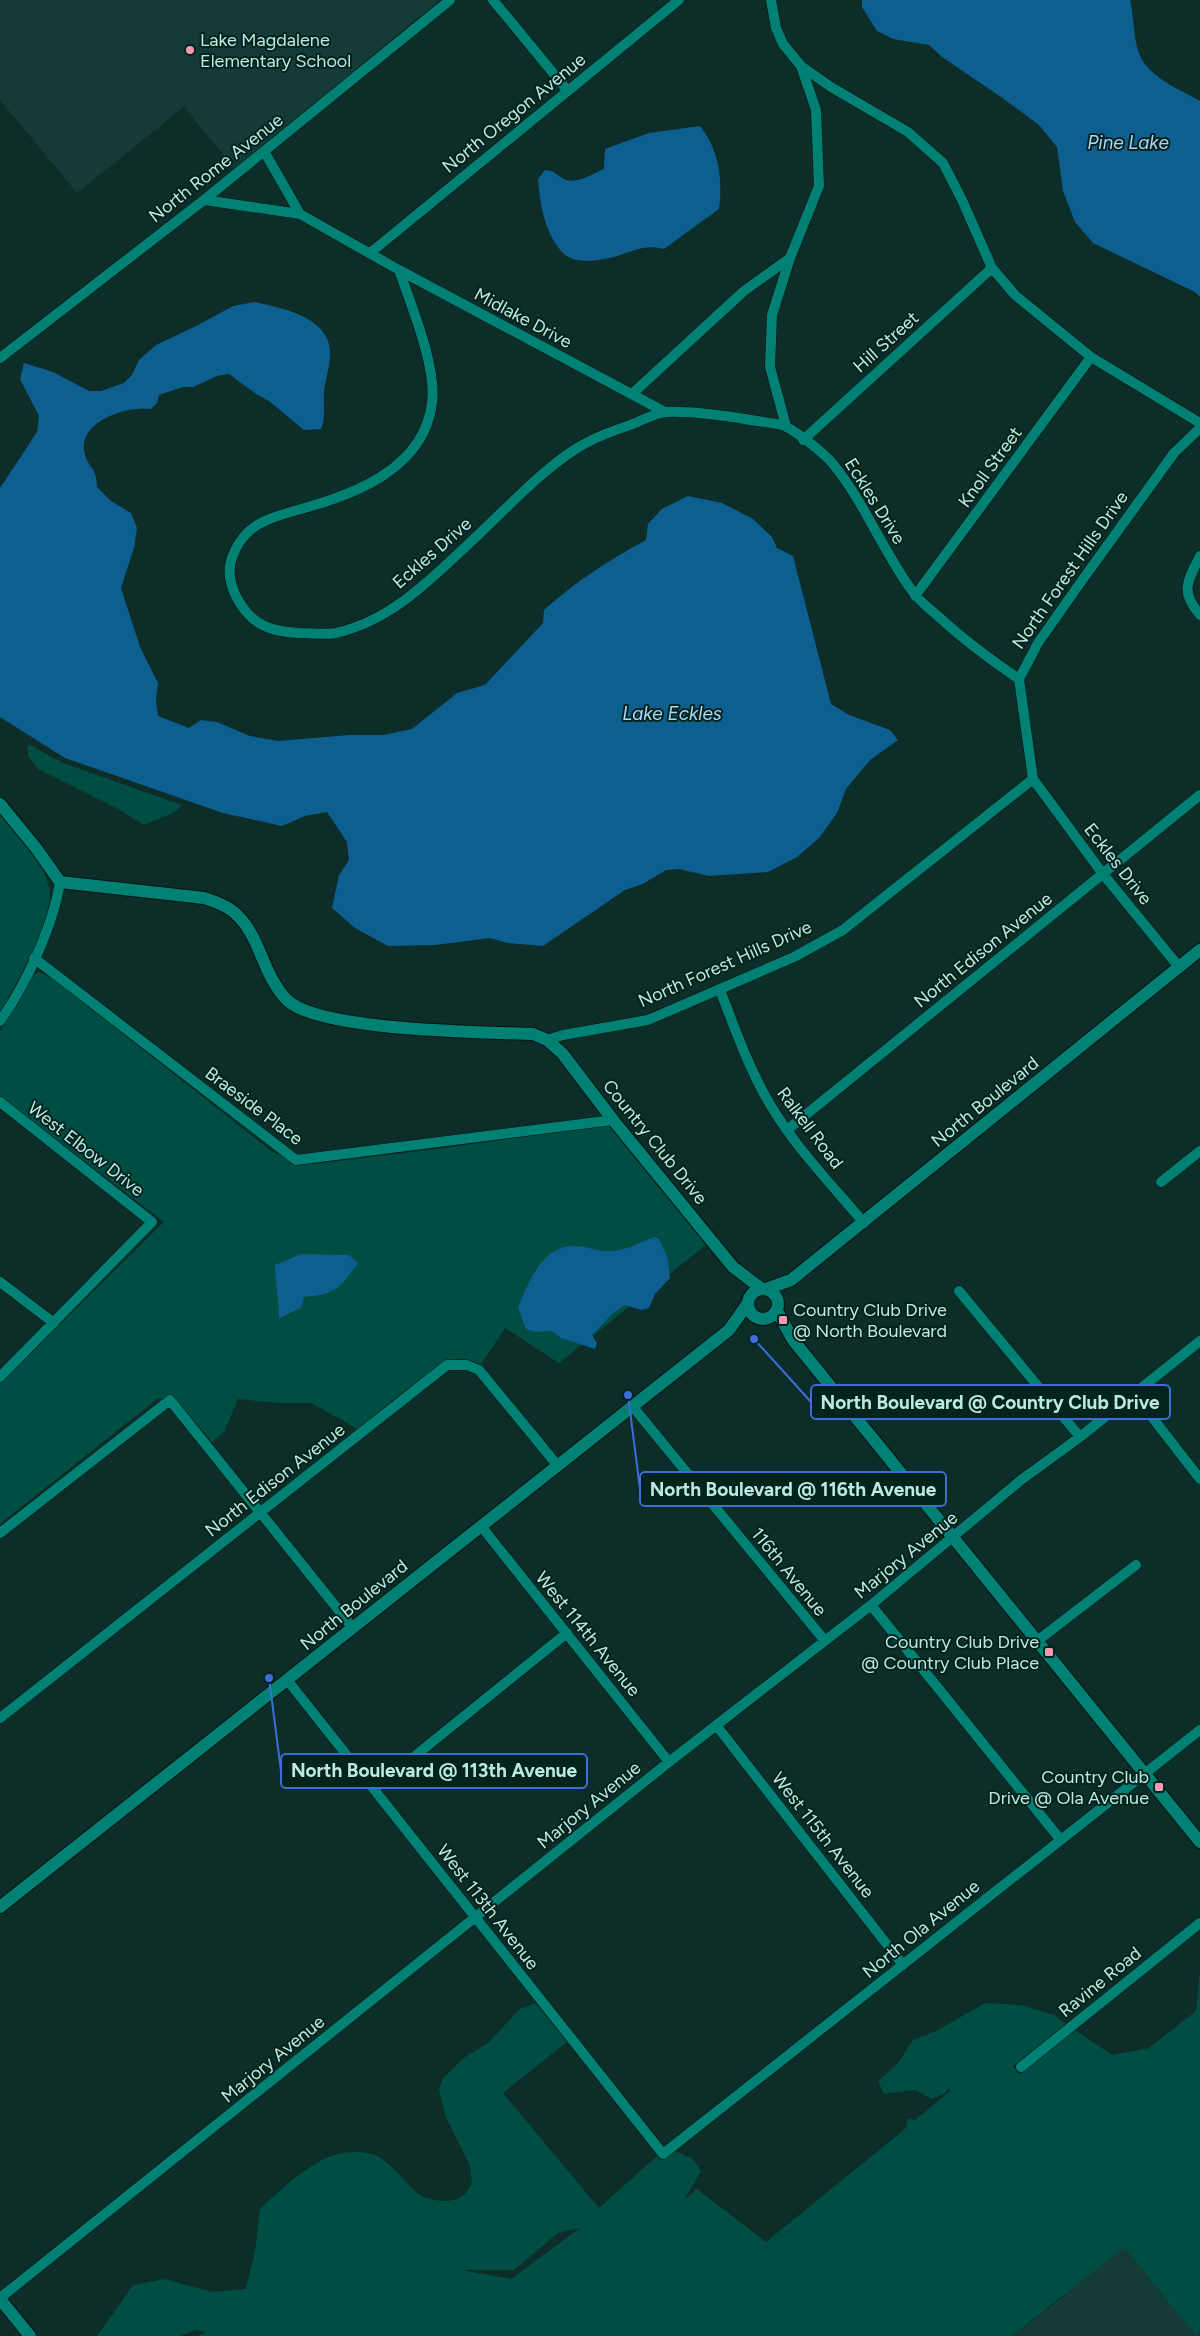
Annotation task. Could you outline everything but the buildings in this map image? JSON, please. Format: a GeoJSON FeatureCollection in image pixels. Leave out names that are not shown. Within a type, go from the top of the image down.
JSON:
{"type":"FeatureCollection","features":[{"type":"Feature","properties":{"kind":"street","name":"North Rome Avenue"},"geometry":{"type":"LineString","coordinates":[[0,358],[204,200],[450,0]]}},
{"type":"Feature","properties":{"kind":"street"},"geometry":{"type":"LineString","coordinates":[[493,0],[567,90]]}},
{"type":"Feature","properties":{"kind":"street","name":"North Oregon Avenue"},"geometry":{"type":"LineString","coordinates":[[370,253],[678,0]]}},
{"type":"Feature","properties":{"kind":"street"},"geometry":{"type":"LineString","coordinates":[[772,0],[776,28],[782,44],[801,66],[830,87],[908,132],[943,162],[992,268],[1015,295],[1091,357],[1200,424]]}},
{"type":"Feature","properties":{"kind":"street"},"geometry":{"type":"LineString","coordinates":[[786,426],[770,367],[772,315],[790,258],[819,186],[816,110],[801,66]]}},
{"type":"Feature","properties":{"kind":"street"},"geometry":{"type":"LineString","coordinates":[[264,151],[300,214]]}},
{"type":"Feature","properties":{"kind":"street"},"geometry":{"type":"LineString","coordinates":[[204,200],[300,214],[399,270]]}},
{"type":"Feature","properties":{"kind":"street"},"geometry":{"type":"LineString","coordinates":[[632,394],[744,291],[790,258]]}},
{"type":"Feature","properties":{"kind":"street","name":"Hill Street"},"geometry":{"type":"LineString","coordinates":[[803,440],[992,268]]}},
{"type":"Feature","properties":{"kind":"street","name":"Midlake Drive"},"geometry":{"type":"LineString","coordinates":[[399,270],[664,412]]}},
{"type":"Feature","properties":{"kind":"street","name":"Eckles Drive"},"geometry":{"type":"LineString","coordinates":[[399,270],[421,336],[430,373],[433,400],[425,432],[402,460],[373,483],[339,499],[261,521],[246,533],[232,555],[229,570],[231,585],[239,603],[250,618],[264,627],[280,632],[334,633],[376,619],[415,594],[533,484],[574,450],[598,437],[664,412],[730,417],[786,426],[830,460],[856,495],[891,558],[915,596],[971,646],[1019,679]]}},
{"type":"Feature","properties":{"kind":"street","name":"Knoll Street"},"geometry":{"type":"LineString","coordinates":[[915,596],[1091,357]]}},
{"type":"Feature","properties":{"kind":"street","name":"North Forest Hills Drive"},"geometry":{"type":"LineString","coordinates":[[1019,679],[1038,643],[1078,586],[1174,453],[1200,428]]}},
{"type":"Feature","properties":{"kind":"street"},"geometry":{"type":"LineString","coordinates":[[1200,556],[1187,582],[1190,603],[1200,615]]}},
{"type":"Feature","properties":{"kind":"street"},"geometry":{"type":"LineString","coordinates":[[1019,679],[1033,779]]}},
{"type":"Feature","properties":{"kind":"street","name":"Eckles Drive"},"geometry":{"type":"LineString","coordinates":[[1033,779],[1103,874],[1179,967]]}},
{"type":"Feature","properties":{"kind":"street","name":"North Forest Hills Drive"},"geometry":{"type":"LineString","coordinates":[[548,1040],[563,1035],[648,1020],[794,957],[843,930],[1033,779]]}},
{"type":"Feature","properties":{"kind":"street","name":"North Edison Avenue"},"geometry":{"type":"LineString","coordinates":[[787,1130],[1200,795]]}},
{"type":"Feature","properties":{"kind":"street"},"geometry":{"type":"LineString","coordinates":[[0,804],[36,848],[60,882],[56,908],[34,958],[0,1022]]}},
{"type":"Feature","properties":{"kind":"street"},"geometry":{"type":"LineString","coordinates":[[60,882],[204,898],[224,905],[238,915],[252,935],[271,981],[288,1001],[305,1012],[324,1017],[383,1026],[533,1034],[548,1040]]}},
{"type":"Feature","properties":{"kind":"street","name":"North Boulevard"},"geometry":{"type":"LineString","coordinates":[[764,1289],[791,1280],[1200,950]]}},
{"type":"Feature","properties":{"kind":"street","name":"Braeside Place"},"geometry":{"type":"LineString","coordinates":[[34,958],[296,1160],[613,1120]]}},
{"type":"Feature","properties":{"kind":"street","name":"Ralkell Road"},"geometry":{"type":"LineString","coordinates":[[720,990],[748,1065],[771,1106],[787,1130],[864,1223]]}},
{"type":"Feature","properties":{"kind":"street","name":"Country Club Drive"},"geometry":{"type":"LineString","coordinates":[[548,1040],[562,1053],[613,1120],[733,1267],[749,1301]]}},
{"type":"Feature","properties":{"kind":"street","name":"West Elbow Drive"},"geometry":{"type":"LineString","coordinates":[[0,1102],[152,1222],[54,1323]]}},
{"type":"Feature","properties":{"kind":"street"},"geometry":{"type":"LineString","coordinates":[[1161,1182],[1200,1151]]}},
{"type":"Feature","properties":{"kind":"street","name":"Country Club Drive"},"geometry":{"type":"LineString","coordinates":[[733,1267],[764,1289]]}},
{"type":"Feature","properties":{"kind":"street","name":"North Boulevard"},"geometry":{"type":"LineString","coordinates":[[778,1307],[791,1280]]}},
{"type":"Feature","properties":{"kind":"street"},"geometry":{"type":"LineString","coordinates":[[0,1282],[54,1323],[0,1377]]}},
{"type":"Feature","properties":{"kind":"street"},"geometry":{"type":"LineString","coordinates":[[793,1340],[750,1312],[749,1301],[754,1292],[764,1289],[774,1294],[793,1340],[1200,1842]]}},
{"type":"Feature","properties":{"kind":"street"},"geometry":{"type":"LineString","coordinates":[[959,1291],[1080,1437]]}},
{"type":"Feature","properties":{"kind":"street","name":"North Boulevard"},"geometry":{"type":"LineString","coordinates":[[0,1907],[288,1681],[729,1330],[749,1301]]}},
{"type":"Feature","properties":{"kind":"street"},"geometry":{"type":"LineString","coordinates":[[762,1319],[778,1307]]}},
{"type":"Feature","properties":{"kind":"street","name":"North Boulevard"},"geometry":{"type":"LineString","coordinates":[[729,1330],[762,1319]]}},
{"type":"Feature","properties":{"kind":"street","name":"Marjory Avenue"},"geometry":{"type":"LineString","coordinates":[[0,2299],[669,1762],[871,1605],[1020,1480],[1080,1437],[1200,1341]]}},
{"type":"Feature","properties":{"kind":"street","name":"North Edison Avenue"},"geometry":{"type":"LineString","coordinates":[[0,1718],[447,1365],[467,1365],[478,1370],[558,1466]]}},
{"type":"Feature","properties":{"kind":"street"},"geometry":{"type":"LineString","coordinates":[[1134,1394],[1200,1479]]}},
{"type":"Feature","properties":{"kind":"street"},"geometry":{"type":"LineString","coordinates":[[0,1533],[170,1400],[353,1628]]}},
{"type":"Feature","properties":{"kind":"street","name":"116th Avenue"},"geometry":{"type":"LineString","coordinates":[[633,1407],[825,1641]]}},
{"type":"Feature","properties":{"kind":"street","name":"West 114th Avenue"},"geometry":{"type":"LineString","coordinates":[[481,1526],[669,1762]]}},
{"type":"Feature","properties":{"kind":"street"},"geometry":{"type":"LineString","coordinates":[[1037,1640],[1136,1565]]}},
{"type":"Feature","properties":{"kind":"street"},"geometry":{"type":"LineString","coordinates":[[871,1605],[1060,1839]]}},
{"type":"Feature","properties":{"kind":"street"},"geometry":{"type":"LineString","coordinates":[[374,1789],[567,1634]]}},
{"type":"Feature","properties":{"kind":"street","name":"West 113th Avenue"},"geometry":{"type":"LineString","coordinates":[[288,1681],[663,2154]]}},
{"type":"Feature","properties":{"kind":"street","name":"West 115th Avenue"},"geometry":{"type":"LineString","coordinates":[[716,1726],[903,1964]]}},
{"type":"Feature","properties":{"kind":"street","name":"North Ola Avenue"},"geometry":{"type":"LineString","coordinates":[[663,2154],[1200,1730]]}},
{"type":"Feature","properties":{"kind":"street","name":"Ravine Road"},"geometry":{"type":"LineString","coordinates":[[1021,2067],[1200,1923]]}},
{"type":"Feature","properties":{"kind":"street"},"geometry":{"type":"LineString","coordinates":[[0,2299],[30,2336]]}},
{"type":"Feature","properties":{"kind":"shaded area","name":"Lake Magdalene Elementary School"},"geometry":{"type":"Polygon","coordinates":[[[0,0],[440,0],[235,169],[184,107],[77,193],[0,100],[0,0]]]}},
{"type":"Feature","properties":{"kind":"shaded area"},"geometry":{"type":"Polygon","coordinates":[[[1126,2244],[1200,2271],[1200,2336],[1012,2336],[1064,2296],[1093,2255],[1126,2244]]]}},
{"type":"Feature","properties":{"kind":"green space"},"geometry":{"type":"Polygon","coordinates":[[[28,744],[63,763],[182,805],[175,812],[144,825],[118,809],[38,769],[28,756],[28,744]]]}},
{"type":"Feature","properties":{"kind":"green space"},"geometry":{"type":"Polygon","coordinates":[[[0,811],[25,840],[38,859],[48,882],[50,896],[44,924],[38,939],[0,1012],[0,811]]]}},
{"type":"Feature","properties":{"kind":"green space"},"geometry":{"type":"Polygon","coordinates":[[[39,972],[54,979],[271,1151],[287,1158],[302,1163],[314,1164],[608,1125],[613,1128],[707,1244],[559,1363],[505,1328],[481,1364],[462,1359],[439,1367],[409,1388],[358,1429],[311,1403],[277,1403],[238,1399],[224,1432],[212,1442],[174,1397],[157,1399],[0,1524],[0,1383],[164,1222],[0,1096],[0,1031],[32,976],[39,972]]]}},
{"type":"Feature","properties":{"kind":"green space"},"geometry":{"type":"Polygon","coordinates":[[[1200,1972],[1200,2330],[1195,2334],[1124,2247],[1012,2336],[199,2336],[206,2332],[196,2330],[180,2336],[97,2336],[133,2285],[165,2279],[212,2292],[246,2289],[255,2251],[260,2209],[296,2177],[328,2157],[347,2152],[375,2155],[394,2169],[415,2191],[425,2197],[445,2201],[462,2196],[472,2184],[470,2166],[445,2115],[439,2089],[443,2078],[465,2057],[488,2043],[520,2009],[535,2003],[567,2042],[503,2093],[599,2208],[657,2156],[662,2161],[675,2151],[693,2159],[701,2171],[684,2200],[676,2207],[697,2189],[766,2242],[906,2128],[908,2118],[915,2120],[950,2091],[949,2088],[945,2093],[932,2099],[915,2090],[884,2094],[878,2081],[898,2063],[913,2040],[936,2031],[985,2003],[1021,2005],[1054,2015],[1066,2024],[1013,2066],[1019,2074],[1075,2030],[1112,2055],[1149,2048],[1196,2011],[1200,1972]],[[580,2228],[558,2233],[514,2270],[462,2270],[511,2279],[580,2228]]]}},
{"type":"Feature","properties":{"kind":"water","name":"Pine Lake"},"geometry":{"type":"Polygon","coordinates":[[[862,0],[1130,0],[1136,44],[1142,59],[1164,81],[1200,101],[1200,297],[1195,292],[1093,243],[1075,222],[1063,191],[1057,147],[1039,125],[942,57],[929,45],[893,39],[877,31],[862,7],[862,0]]]}},
{"type":"Feature","properties":{"kind":"water"},"geometry":{"type":"Polygon","coordinates":[[[700,126],[712,145],[718,165],[720,176],[719,209],[664,249],[656,247],[643,248],[592,261],[574,259],[564,254],[552,238],[542,209],[538,179],[545,170],[567,180],[578,180],[604,169],[605,149],[649,133],[700,126]]]}},
{"type":"Feature","properties":{"kind":"water","name":"Lake Eckles"},"geometry":{"type":"Polygon","coordinates":[[[255,302],[301,315],[311,321],[327,338],[330,354],[324,391],[324,415],[321,429],[304,430],[269,401],[229,374],[217,376],[193,387],[183,387],[159,395],[157,403],[151,409],[129,410],[105,418],[88,433],[84,443],[85,455],[95,472],[97,487],[111,501],[131,513],[137,528],[134,548],[121,588],[140,647],[158,683],[156,700],[158,716],[189,728],[201,720],[217,722],[250,736],[278,741],[349,735],[383,735],[412,729],[457,693],[485,685],[543,623],[544,610],[593,572],[646,540],[648,524],[662,509],[688,496],[722,503],[753,519],[772,537],[777,548],[793,556],[831,704],[849,715],[890,730],[898,740],[870,760],[846,789],[837,813],[819,838],[797,857],[768,872],[709,876],[679,869],[666,870],[643,884],[625,890],[543,946],[508,943],[490,938],[435,945],[388,946],[355,928],[332,908],[339,875],[349,860],[347,842],[327,812],[305,816],[282,826],[223,813],[65,758],[0,717],[0,488],[37,432],[39,416],[20,379],[24,363],[53,372],[89,391],[101,391],[124,383],[132,375],[139,360],[156,345],[233,306],[255,302]]]}},
{"type":"Feature","properties":{"kind":"water"},"geometry":{"type":"Polygon","coordinates":[[[654,1237],[659,1239],[667,1256],[670,1278],[655,1294],[649,1308],[641,1310],[625,1305],[612,1314],[592,1335],[597,1343],[595,1349],[561,1338],[552,1331],[535,1332],[526,1329],[518,1307],[532,1276],[545,1258],[564,1247],[585,1247],[603,1251],[618,1250],[654,1237]]]}},
{"type":"Feature","properties":{"kind":"water"},"geometry":{"type":"Polygon","coordinates":[[[301,1254],[349,1255],[358,1263],[337,1288],[324,1294],[304,1297],[301,1308],[279,1318],[275,1265],[301,1254]]]}},
{"type":"Feature","properties":{"kind":"place","name":"Lake Magdalene Elementary School"},"geometry":{"type":"Point","coordinates":[190,50]}},
{"type":"Feature","properties":{"kind":"place","name":"Country Club Drive @ North Boulevard"},"geometry":{"type":"Point","coordinates":[783,1320]}},
{"type":"Feature","properties":{"kind":"place","name":"North Boulevard @ Country Club Drive"},"geometry":{"type":"Point","coordinates":[754,1339]}},
{"type":"Feature","properties":{"kind":"place","name":"North Boulevard @ 116th Avenue"},"geometry":{"type":"Point","coordinates":[628,1395]}},
{"type":"Feature","properties":{"kind":"place","name":"Country Club Drive @ Country Club Place"},"geometry":{"type":"Point","coordinates":[1049,1652]}},
{"type":"Feature","properties":{"kind":"place","name":"North Boulevard @ 113th Avenue"},"geometry":{"type":"Point","coordinates":[269,1678]}},
{"type":"Feature","properties":{"kind":"place","name":"Country Club Drive @ Ola Avenue"},"geometry":{"type":"Point","coordinates":[1159,1787]}}]}
